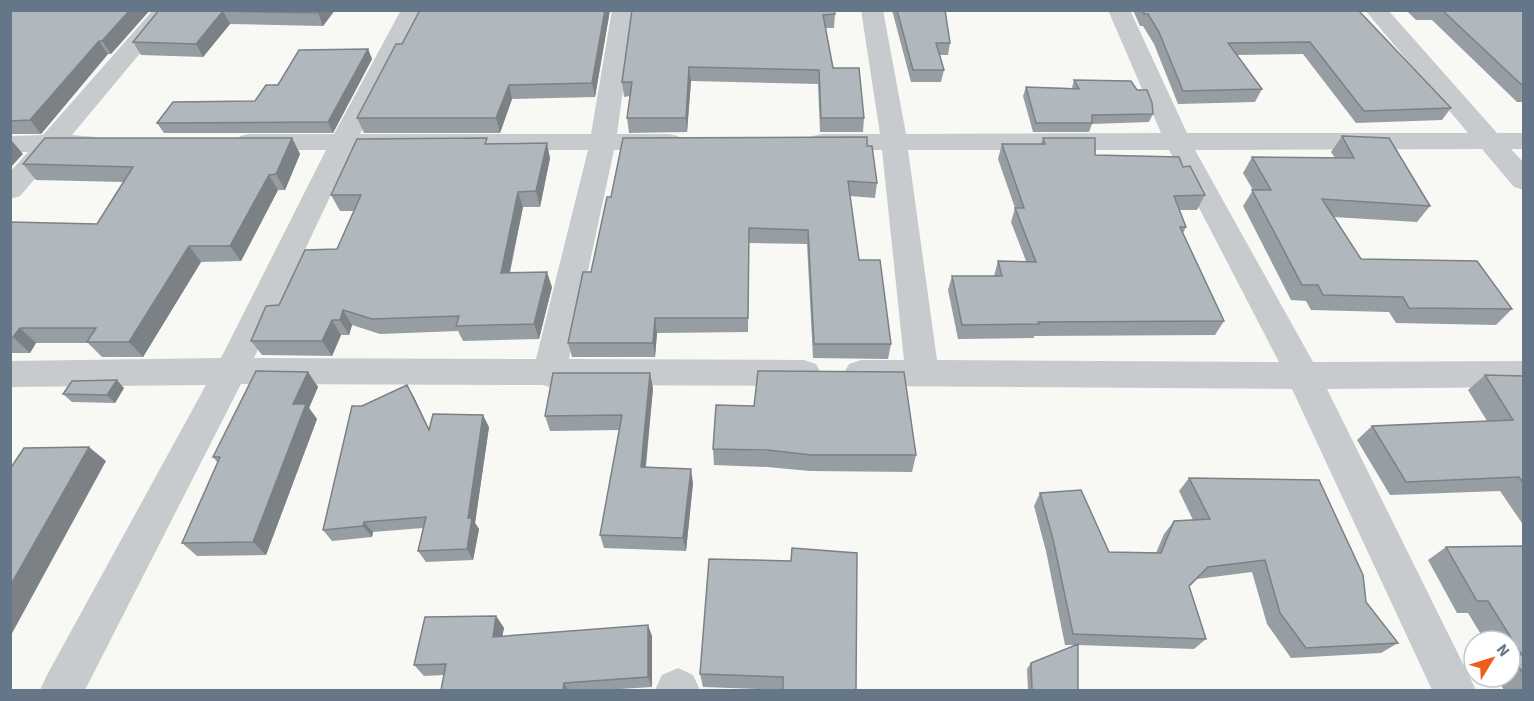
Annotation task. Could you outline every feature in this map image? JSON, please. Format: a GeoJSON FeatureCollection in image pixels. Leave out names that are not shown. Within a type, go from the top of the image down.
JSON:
{"type":"FeatureCollection","features":[{"type":"Feature","properties":{"kind":"street"},"geometry":{"type":"LineString","coordinates":[[10,190],[165,10]]}},
{"type":"Feature","properties":{"kind":"street"},"geometry":{"type":"LineString","coordinates":[[62,690],[231,371],[343,142],[412,10]]}},
{"type":"Feature","properties":{"kind":"street"},"geometry":{"type":"LineString","coordinates":[[549,374],[603,142],[623,10]]}},
{"type":"Feature","properties":{"kind":"street"},"geometry":{"type":"LineString","coordinates":[[872,10],[894,141],[922,373]]}},
{"type":"Feature","properties":{"kind":"street"},"geometry":{"type":"LineString","coordinates":[[1119,10],[1177,140],[1303,376],[1455,690]]}},
{"type":"Feature","properties":{"kind":"street"},"geometry":{"type":"LineString","coordinates":[[1376,10],[1524,181]]}},
{"type":"Feature","properties":{"kind":"street"},"geometry":{"type":"LineString","coordinates":[[801,142],[1524,141]]}},
{"type":"Feature","properties":{"kind":"street"},"geometry":{"type":"LineString","coordinates":[[226,142],[696,142]]}},
{"type":"Feature","properties":{"kind":"street"},"geometry":{"type":"LineString","coordinates":[[10,144],[109,143]]}},
{"type":"Feature","properties":{"kind":"street"},"geometry":{"type":"LineString","coordinates":[[10,374],[231,371],[1303,376],[1524,374]]}},
{"type":"Feature","properties":{"kind":"building"},"geometry":{"type":"Polygon","coordinates":[[[10,10],[130,10],[102,41],[99,41],[30,120],[10,121],[10,10]]]}},
{"type":"Feature","properties":{"kind":"building"},"geometry":{"type":"Polygon","coordinates":[[[159,10],[320,10],[318,13],[223,11],[196,44],[133,42],[159,10]]]}},
{"type":"Feature","properties":{"kind":"building"},"geometry":{"type":"Polygon","coordinates":[[[420,10],[605,10],[592,83],[509,85],[496,118],[357,118],[396,44],[402,44],[420,10]]]}},
{"type":"Feature","properties":{"kind":"building"},"geometry":{"type":"Polygon","coordinates":[[[632,10],[834,10],[835,14],[823,15],[833,68],[859,68],[864,118],[821,118],[819,70],[689,67],[686,118],[627,118],[632,82],[622,82],[632,10]]]}},
{"type":"Feature","properties":{"kind":"building"},"geometry":{"type":"Polygon","coordinates":[[[897,10],[945,10],[950,43],[936,43],[944,70],[913,70],[897,10]]]}},
{"type":"Feature","properties":{"kind":"building"},"geometry":{"type":"Polygon","coordinates":[[[1143,10],[1358,10],[1451,108],[1364,111],[1310,42],[1228,43],[1262,89],[1183,91],[1159,32],[1143,10]]]}},
{"type":"Feature","properties":{"kind":"building"},"geometry":{"type":"Polygon","coordinates":[[[1442,10],[1524,10],[1524,87],[1442,10]]]}},
{"type":"Feature","properties":{"kind":"building"},"geometry":{"type":"Polygon","coordinates":[[[368,49],[328,122],[157,123],[173,102],[255,101],[266,85],[278,85],[299,50],[368,49]]]}},
{"type":"Feature","properties":{"kind":"building"},"geometry":{"type":"Polygon","coordinates":[[[1074,80],[1131,81],[1137,90],[1147,90],[1153,114],[1092,115],[1092,123],[1036,123],[1026,87],[1079,89],[1074,80]]]}},
{"type":"Feature","properties":{"kind":"building"},"geometry":{"type":"Polygon","coordinates":[[[1342,136],[1389,138],[1430,206],[1322,199],[1361,259],[1477,261],[1512,309],[1409,308],[1403,297],[1323,295],[1318,285],[1302,285],[1252,190],[1271,190],[1252,157],[1354,158],[1342,136]]]}},
{"type":"Feature","properties":{"kind":"building"},"geometry":{"type":"Polygon","coordinates":[[[867,137],[867,146],[872,146],[877,183],[848,181],[859,260],[880,260],[891,344],[814,344],[808,230],[749,228],[748,318],[655,318],[653,343],[568,343],[583,272],[591,272],[607,197],[611,197],[623,138],[867,137]]]}},
{"type":"Feature","properties":{"kind":"building"},"geometry":{"type":"Polygon","coordinates":[[[45,138],[292,138],[276,174],[269,175],[230,246],[189,246],[129,342],[87,342],[96,328],[20,328],[10,338],[10,222],[97,224],[133,167],[23,164],[45,138]]]}},
{"type":"Feature","properties":{"kind":"building"},"geometry":{"type":"Polygon","coordinates":[[[487,138],[485,144],[547,143],[536,191],[518,192],[501,273],[547,272],[534,324],[456,326],[459,316],[372,319],[343,310],[340,320],[332,320],[322,341],[251,341],[266,306],[279,305],[305,250],[337,249],[361,195],[331,195],[357,139],[487,138]]]}},
{"type":"Feature","properties":{"kind":"building"},"geometry":{"type":"Polygon","coordinates":[[[1043,138],[1095,138],[1095,155],[1179,157],[1183,167],[1190,166],[1205,195],[1174,196],[1186,227],[1180,227],[1224,321],[1038,322],[1039,324],[962,325],[952,276],[1002,276],[998,261],[1036,262],[1015,208],[1024,208],[1002,144],[1045,144],[1043,138]]]}},
{"type":"Feature","properties":{"kind":"building"},"geometry":{"type":"Polygon","coordinates":[[[256,371],[308,372],[293,404],[306,404],[253,542],[182,543],[220,457],[213,457],[256,371]]]}},
{"type":"Feature","properties":{"kind":"building"},"geometry":{"type":"Polygon","coordinates":[[[758,371],[904,372],[916,455],[812,455],[767,450],[713,449],[716,405],[754,406],[758,371]]]}},
{"type":"Feature","properties":{"kind":"building"},"geometry":{"type":"Polygon","coordinates":[[[553,373],[650,373],[641,467],[691,469],[683,538],[600,535],[622,415],[545,416],[553,373]]]}},
{"type":"Feature","properties":{"kind":"building"},"geometry":{"type":"Polygon","coordinates":[[[1485,375],[1524,376],[1524,484],[1519,477],[1406,482],[1372,426],[1513,420],[1485,375]]]}},
{"type":"Feature","properties":{"kind":"building"},"geometry":{"type":"Polygon","coordinates":[[[117,380],[107,395],[63,394],[72,381],[117,380]]]}},
{"type":"Feature","properties":{"kind":"building"},"geometry":{"type":"Polygon","coordinates":[[[407,385],[429,430],[433,414],[483,415],[468,518],[472,518],[467,549],[418,551],[426,517],[364,522],[363,526],[323,530],[352,406],[362,406],[407,385]]]}},
{"type":"Feature","properties":{"kind":"building"},"geometry":{"type":"Polygon","coordinates":[[[89,447],[10,586],[10,469],[24,448],[89,447]]]}},
{"type":"Feature","properties":{"kind":"building"},"geometry":{"type":"Polygon","coordinates":[[[1189,478],[1319,480],[1363,575],[1366,602],[1398,643],[1306,648],[1280,613],[1265,560],[1208,567],[1189,586],[1206,639],[1073,634],[1053,539],[1040,493],[1081,490],[1109,552],[1161,553],[1174,521],[1210,519],[1189,478]]]}},
{"type":"Feature","properties":{"kind":"building"},"geometry":{"type":"Polygon","coordinates":[[[1524,546],[1524,675],[1522,672],[1522,629],[1506,629],[1488,601],[1477,601],[1446,547],[1524,546]]]}},
{"type":"Feature","properties":{"kind":"building"},"geometry":{"type":"Polygon","coordinates":[[[792,548],[857,553],[856,690],[783,690],[783,677],[700,674],[709,559],[791,561],[792,548]]]}},
{"type":"Feature","properties":{"kind":"building"},"geometry":{"type":"Polygon","coordinates":[[[496,616],[493,637],[648,625],[648,677],[564,683],[563,690],[441,690],[446,664],[414,665],[425,617],[496,616]]]}},
{"type":"Feature","properties":{"kind":"building"},"geometry":{"type":"Polygon","coordinates":[[[1078,644],[1078,690],[1032,690],[1031,663],[1078,644]]]}}]}
